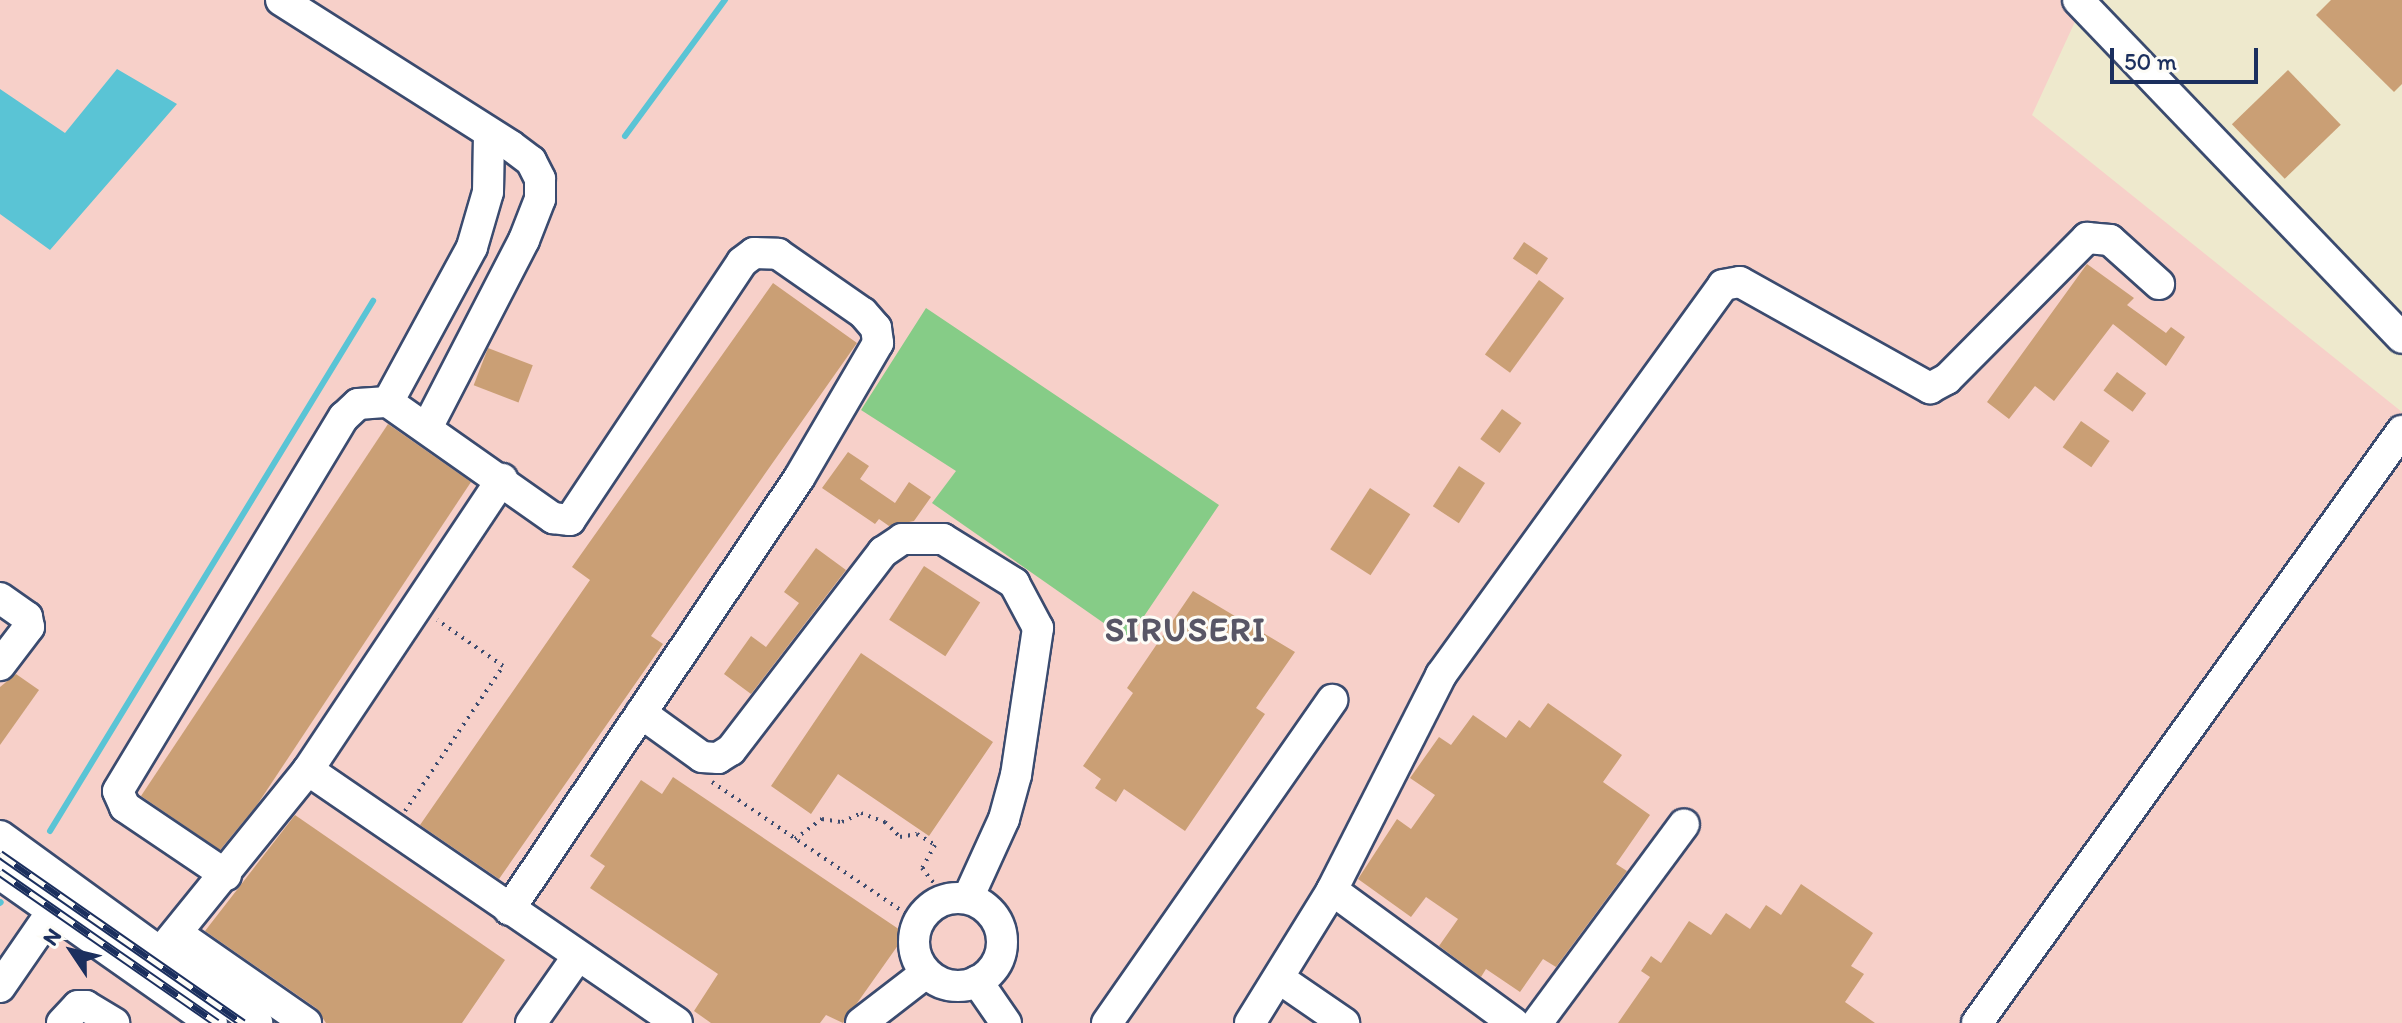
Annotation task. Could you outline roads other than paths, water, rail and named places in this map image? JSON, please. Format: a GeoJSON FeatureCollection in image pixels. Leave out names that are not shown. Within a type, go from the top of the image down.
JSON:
{"type":"FeatureCollection","features":[{"type":"Feature","properties":{"kind":"street"},"geometry":{"type":"LineString","coordinates":[[281,0],[316,10],[489,135],[531,161],[540,179],[540,199],[428,426]]}},
{"type":"Feature","properties":{"kind":"street"},"geometry":{"type":"LineString","coordinates":[[2078,0],[2402,338]]}},
{"type":"Feature","properties":{"kind":"street"},"geometry":{"type":"LineString","coordinates":[[388,402],[472,247],[488,192],[489,135]]}},
{"type":"Feature","properties":{"kind":"street"},"geometry":{"type":"LineString","coordinates":[[1250,1023],[1280,979],[1332,890],[1453,656],[1723,285],[1740,282],[1930,388],[1947,379],[2087,238],[2110,240],[2159,284]]}},
{"type":"Feature","properties":{"kind":"street"},"geometry":{"type":"LineString","coordinates":[[226,875],[125,807],[118,791],[121,781],[344,417],[358,404],[388,402],[428,426],[553,518],[563,521],[579,514],[742,262],[754,253],[778,254],[863,313],[876,328],[878,343],[799,478],[509,910]]}},
{"type":"Feature","properties":{"kind":"street"},"geometry":{"type":"LineString","coordinates":[[1977,1023],[2402,431]]}},
{"type":"Feature","properties":{"kind":"street"},"geometry":{"type":"LineString","coordinates":[[168,944],[308,770],[502,479]]}},
{"type":"Feature","properties":{"kind":"street"},"geometry":{"type":"LineString","coordinates":[[641,713],[702,757],[718,758],[748,733],[883,552],[902,539],[943,539],[1014,583],[1038,628],[1016,775],[1004,819],[957,899],[918,922],[914,951],[926,973],[956,986],[977,981],[994,967],[1002,940],[992,913],[957,899]]}},
{"type":"Feature","properties":{"kind":"street"},"geometry":{"type":"LineString","coordinates":[[0,598],[27,617],[29,627],[0,665]]}},
{"type":"Feature","properties":{"kind":"street"},"geometry":{"type":"LineString","coordinates":[[1107,1023],[1332,700]]}},
{"type":"Feature","properties":{"kind":"street"},"geometry":{"type":"LineString","coordinates":[[308,770],[677,1023]]}},
{"type":"Feature","properties":{"kind":"street"},"geometry":{"type":"LineString","coordinates":[[1537,1023],[1684,824]]}},
{"type":"Feature","properties":{"kind":"street"},"geometry":{"type":"LineString","coordinates":[[0,836],[70,886],[306,1023]]}},
{"type":"Feature","properties":{"kind":"street"},"geometry":{"type":"LineString","coordinates":[[0,874],[212,1023]]}},
{"type":"Feature","properties":{"kind":"street"},"geometry":{"type":"LineString","coordinates":[[0,987],[70,886]]}},
{"type":"Feature","properties":{"kind":"street"},"geometry":{"type":"LineString","coordinates":[[1332,890],[1514,1023]]}},
{"type":"Feature","properties":{"kind":"street"},"geometry":{"type":"LineString","coordinates":[[168,944],[257,1023]]}},
{"type":"Feature","properties":{"kind":"street"},"geometry":{"type":"LineString","coordinates":[[531,1023],[578,956]]}},
{"type":"Feature","properties":{"kind":"street"},"geometry":{"type":"LineString","coordinates":[[861,1023],[926,973]]}},
{"type":"Feature","properties":{"kind":"street"},"geometry":{"type":"LineString","coordinates":[[1280,979],[1344,1023]]}},
{"type":"Feature","properties":{"kind":"street"},"geometry":{"type":"LineString","coordinates":[[977,981],[1006,1023]]}},
{"type":"Feature","properties":{"kind":"street"},"geometry":{"type":"LineString","coordinates":[[62,1023],[78,1006],[86,1006],[114,1023]]}},
{"type":"Feature","properties":{"kind":"water"},"geometry":{"type":"Polygon","coordinates":[[[117,69],[177,104],[50,250],[0,214],[0,89],[65,133],[117,69]]]}},
{"type":"Feature","properties":{"kind":"waterway"},"geometry":{"type":"LineString","coordinates":[[625,136],[725,0]]}},
{"type":"Feature","properties":{"kind":"waterway"},"geometry":{"type":"LineString","coordinates":[[50,831],[373,301]]}},
{"type":"Feature","properties":{"kind":"railway"},"geometry":{"type":"LineString","coordinates":[[0,854],[243,1023]]}},
{"type":"Feature","properties":{"kind":"railway"},"geometry":{"type":"LineString","coordinates":[[0,872],[217,1023]]}},
{"type":"Feature","properties":{"kind":"district","name":"SIRUSERI"},"geometry":{"type":"Point","coordinates":[1186,630]}}]}
